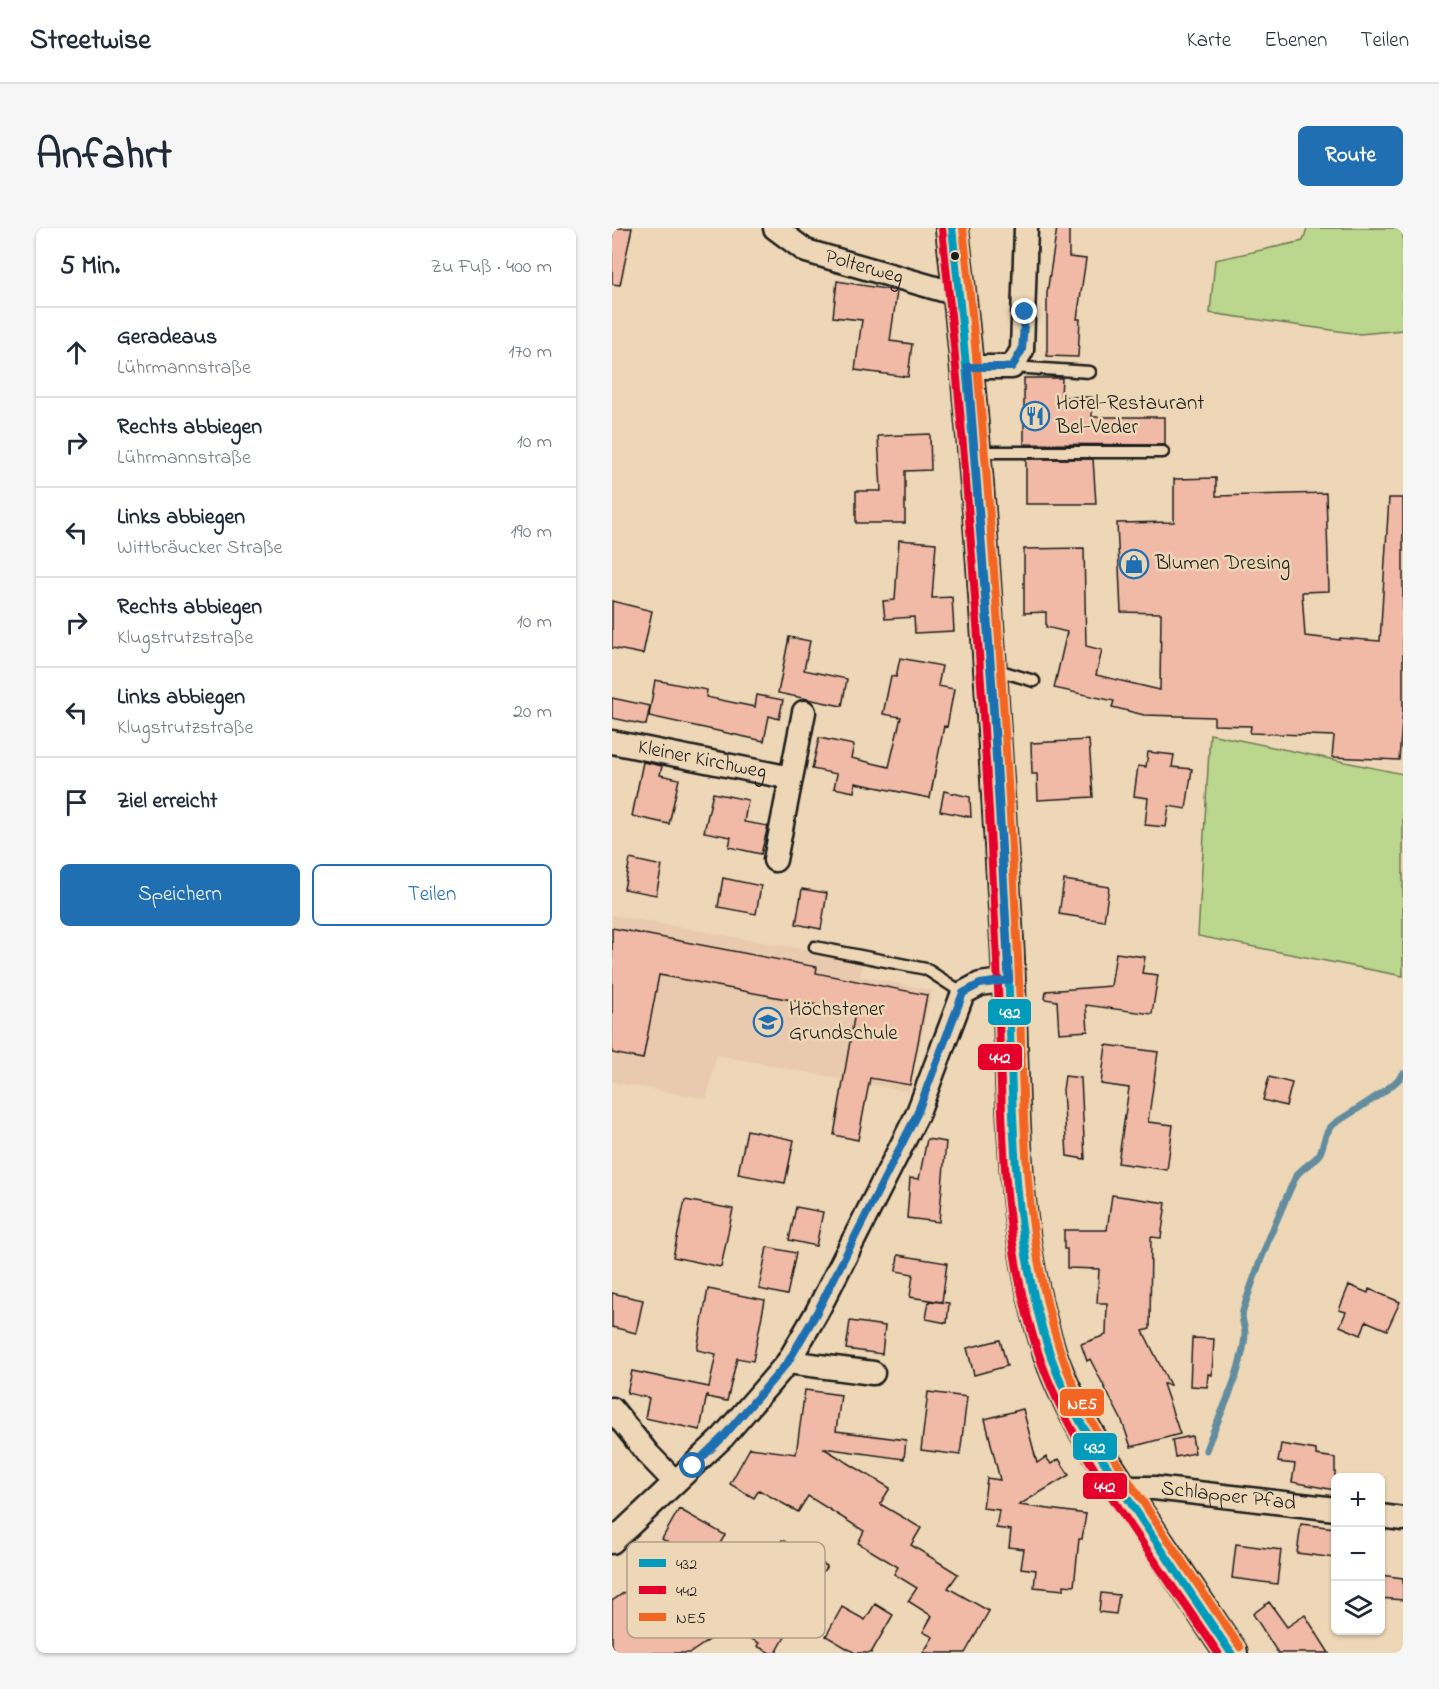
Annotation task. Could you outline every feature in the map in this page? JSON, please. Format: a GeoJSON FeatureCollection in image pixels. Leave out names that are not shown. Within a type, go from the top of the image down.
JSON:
{"type":"FeatureCollection","features":[{"type":"Feature","properties":{"kind":"main road"},"geometry":{"type":"LineString","coordinates":[[952,228],[976,452],[991,668],[1009,980],[1014,1152],[1033,1288],[1050,1355],[1073,1407],[1121,1488],[1231,1653]]}},
{"type":"Feature","properties":{"kind":"street","name":"Polterweg"},"geometry":{"type":"LineString","coordinates":[[775,228],[806,251],[960,296]]}},
{"type":"Feature","properties":{"kind":"street"},"geometry":{"type":"LineString","coordinates":[[968,367],[1012,367],[1022,350],[1026,228]]}},
{"type":"Feature","properties":{"kind":"street","name":"Kleiner Kirchweg"},"geometry":{"type":"LineString","coordinates":[[775,860],[804,712]]}},
{"type":"Feature","properties":{"kind":"street","name":"Kleiner Kirchweg"},"geometry":{"type":"LineString","coordinates":[[612,742],[791,778]]}},
{"type":"Feature","properties":{"kind":"street"},"geometry":{"type":"LineString","coordinates":[[612,1542],[723,1437],[788,1362],[817,1312],[917,1114],[963,993],[980,984],[1009,980]]}},
{"type":"Feature","properties":{"kind":"street"},"geometry":{"type":"LineString","coordinates":[[788,1362],[873,1374]]}},
{"type":"Feature","properties":{"kind":"street"},"geometry":{"type":"LineString","coordinates":[[612,1409],[648,1454],[675,1482]]}},
{"type":"Feature","properties":{"kind":"street","name":"Schlapper Pfad"},"geometry":{"type":"LineString","coordinates":[[1121,1488],[1166,1489],[1331,1509]]}},
{"type":"Feature","properties":{"kind":"street"},"geometry":{"type":"LineString","coordinates":[[1385,1517],[1403,1519]]}},
{"type":"Feature","properties":{"kind":"lane"},"geometry":{"type":"LineString","coordinates":[[1012,367],[1090,372]]}},
{"type":"Feature","properties":{"kind":"lane"},"geometry":{"type":"LineString","coordinates":[[976,452],[1163,452]]}},
{"type":"Feature","properties":{"kind":"lane"},"geometry":{"type":"LineString","coordinates":[[991,668],[1034,681]]}},
{"type":"Feature","properties":{"kind":"lane"},"geometry":{"type":"LineString","coordinates":[[815,947],[926,969],[963,993]]}},
{"type":"Feature","properties":{"kind":"shaded area","name":"Höchstener Grundschule"},"geometry":{"type":"Polygon","coordinates":[[[612,915],[864,960],[860,976],[932,990],[909,1092],[716,1055],[707,1099],[612,1082],[612,915]]]}},
{"type":"Feature","properties":{"kind":"green space"},"geometry":{"type":"Polygon","coordinates":[[[1307,228],[1403,228],[1403,330],[1360,334],[1210,313],[1215,260],[1303,241],[1307,228]]]}},
{"type":"Feature","properties":{"kind":"green space"},"geometry":{"type":"Polygon","coordinates":[[[1210,734],[1403,774],[1403,976],[1198,936],[1210,734]]]}},
{"type":"Feature","properties":{"kind":"building"},"geometry":{"type":"Polygon","coordinates":[[[612,228],[632,228],[620,285],[612,284],[612,228]]]}},
{"type":"Feature","properties":{"kind":"building"},"geometry":{"type":"Polygon","coordinates":[[[1057,228],[1069,228],[1069,257],[1086,259],[1077,319],[1080,319],[1078,357],[1047,356],[1047,293],[1057,228]]]}},
{"type":"Feature","properties":{"kind":"building"},"geometry":{"type":"Polygon","coordinates":[[[837,281],[897,291],[890,341],[912,344],[908,377],[855,370],[862,320],[833,317],[837,281]]]}},
{"type":"Feature","properties":{"kind":"building"},"geometry":{"type":"Polygon","coordinates":[[[1024,378],[1062,378],[1061,397],[1092,397],[1092,417],[1165,417],[1165,445],[1024,444],[1024,378]]]}},
{"type":"Feature","properties":{"kind":"building"},"geometry":{"type":"Polygon","coordinates":[[[930,434],[931,470],[905,471],[905,523],[856,523],[856,491],[881,491],[878,436],[930,434]]]}},
{"type":"Feature","properties":{"kind":"building"},"geometry":{"type":"Polygon","coordinates":[[[1026,459],[1093,459],[1096,504],[1026,504],[1026,459]]]}},
{"type":"Feature","properties":{"kind":"building"},"geometry":{"type":"Polygon","coordinates":[[[1216,478],[1216,496],[1326,493],[1329,591],[1302,592],[1305,636],[1340,640],[1340,638],[1380,641],[1389,498],[1403,498],[1403,708],[1399,760],[1332,757],[1334,736],[1250,733],[1251,726],[1214,725],[1214,717],[1144,715],[1112,707],[1114,701],[1054,688],[1067,632],[1046,627],[1046,612],[1024,613],[1024,549],[1084,548],[1086,646],[1102,650],[1096,675],[1160,690],[1161,613],[1121,612],[1117,523],[1174,522],[1174,479],[1216,478]]]}},
{"type":"Feature","properties":{"kind":"building"},"geometry":{"type":"Polygon","coordinates":[[[899,540],[936,543],[932,598],[952,597],[954,631],[915,633],[914,617],[885,619],[883,601],[895,600],[899,540]]]}},
{"type":"Feature","properties":{"kind":"building"},"geometry":{"type":"Polygon","coordinates":[[[612,601],[652,611],[643,654],[612,648],[612,601]]]}},
{"type":"Feature","properties":{"kind":"building"},"geometry":{"type":"Polygon","coordinates":[[[789,637],[810,641],[804,670],[847,679],[842,706],[778,693],[789,637]]]}},
{"type":"Feature","properties":{"kind":"building"},"geometry":{"type":"Polygon","coordinates":[[[900,658],[942,666],[938,686],[954,689],[947,727],[944,726],[930,798],[855,783],[854,792],[834,788],[837,774],[812,769],[819,738],[854,745],[851,758],[889,767],[901,717],[883,714],[891,676],[896,677],[900,658]]]}},
{"type":"Feature","properties":{"kind":"building"},"geometry":{"type":"Polygon","coordinates":[[[655,680],[707,690],[706,697],[755,707],[757,695],[783,700],[779,719],[769,716],[764,741],[649,716],[655,680]]]}},
{"type":"Feature","properties":{"kind":"building"},"geometry":{"type":"Polygon","coordinates":[[[612,698],[650,706],[646,725],[612,718],[612,698]]]}},
{"type":"Feature","properties":{"kind":"building"},"geometry":{"type":"Polygon","coordinates":[[[1089,740],[1093,797],[1038,800],[1037,774],[1032,774],[1031,743],[1089,740]]]}},
{"type":"Feature","properties":{"kind":"building"},"geometry":{"type":"Polygon","coordinates":[[[1148,752],[1174,755],[1172,767],[1192,769],[1186,809],[1169,806],[1166,827],[1145,825],[1148,798],[1134,796],[1138,766],[1146,767],[1148,752]]]}},
{"type":"Feature","properties":{"kind":"building"},"geometry":{"type":"Polygon","coordinates":[[[643,762],[662,766],[660,775],[679,779],[669,824],[632,816],[643,762]]]}},
{"type":"Feature","properties":{"kind":"building"},"geometry":{"type":"Polygon","coordinates":[[[944,791],[970,797],[971,817],[940,811],[944,791]]]}},
{"type":"Feature","properties":{"kind":"building"},"geometry":{"type":"Polygon","coordinates":[[[713,793],[748,800],[744,822],[768,826],[761,854],[729,847],[731,837],[704,832],[713,793]]]}},
{"type":"Feature","properties":{"kind":"building"},"geometry":{"type":"Polygon","coordinates":[[[630,859],[662,866],[656,895],[624,889],[630,859]]]}},
{"type":"Feature","properties":{"kind":"building"},"geometry":{"type":"Polygon","coordinates":[[[723,878],[761,886],[756,914],[718,907],[723,878]]]}},
{"type":"Feature","properties":{"kind":"building"},"geometry":{"type":"Polygon","coordinates":[[[1064,880],[1109,887],[1104,921],[1059,914],[1064,880]]]}},
{"type":"Feature","properties":{"kind":"building"},"geometry":{"type":"Polygon","coordinates":[[[802,889],[827,893],[821,929],[796,924],[802,889]]]}},
{"type":"Feature","properties":{"kind":"building"},"geometry":{"type":"Polygon","coordinates":[[[612,928],[817,967],[816,973],[927,995],[910,1085],[870,1078],[858,1140],[834,1135],[855,1012],[659,975],[643,1059],[612,1053],[612,928]]]}},
{"type":"Feature","properties":{"kind":"building"},"geometry":{"type":"Polygon","coordinates":[[[1116,953],[1145,957],[1142,973],[1158,975],[1152,1014],[1086,1005],[1088,1031],[1059,1033],[1057,1001],[1045,999],[1046,991],[1111,986],[1116,953]]]}},
{"type":"Feature","properties":{"kind":"building"},"geometry":{"type":"Polygon","coordinates":[[[1106,1045],[1158,1052],[1148,1122],[1173,1125],[1167,1170],[1118,1163],[1129,1088],[1101,1084],[1106,1045]]]}},
{"type":"Feature","properties":{"kind":"building"},"geometry":{"type":"Polygon","coordinates":[[[1065,1076],[1081,1078],[1085,1159],[1067,1156],[1063,1090],[1065,1076]]]}},
{"type":"Feature","properties":{"kind":"building"},"geometry":{"type":"Polygon","coordinates":[[[1269,1077],[1292,1083],[1286,1106],[1263,1100],[1269,1077]]]}},
{"type":"Feature","properties":{"kind":"building"},"geometry":{"type":"Polygon","coordinates":[[[747,1130],[794,1140],[785,1183],[738,1174],[747,1130]]]}},
{"type":"Feature","properties":{"kind":"building"},"geometry":{"type":"Polygon","coordinates":[[[927,1139],[946,1142],[939,1222],[907,1218],[910,1178],[919,1179],[927,1139]]]}},
{"type":"Feature","properties":{"kind":"building"},"geometry":{"type":"Polygon","coordinates":[[[1112,1195],[1166,1203],[1161,1238],[1151,1237],[1150,1329],[1143,1331],[1170,1385],[1163,1384],[1180,1434],[1131,1447],[1122,1421],[1090,1359],[1087,1361],[1081,1344],[1106,1335],[1107,1303],[1097,1303],[1099,1269],[1067,1268],[1067,1249],[1064,1249],[1064,1230],[1107,1230],[1112,1195]]]}},
{"type":"Feature","properties":{"kind":"building"},"geometry":{"type":"Polygon","coordinates":[[[685,1200],[733,1209],[721,1267],[673,1257],[685,1200]]]}},
{"type":"Feature","properties":{"kind":"building"},"geometry":{"type":"Polygon","coordinates":[[[796,1207],[823,1212],[816,1246],[789,1240],[796,1207]]]}},
{"type":"Feature","properties":{"kind":"building"},"geometry":{"type":"Polygon","coordinates":[[[767,1247],[796,1253],[787,1295],[759,1289],[767,1247]]]}},
{"type":"Feature","properties":{"kind":"building"},"geometry":{"type":"Polygon","coordinates":[[[898,1255],[947,1263],[942,1302],[910,1297],[913,1274],[896,1271],[898,1255]]]}},
{"type":"Feature","properties":{"kind":"building"},"geometry":{"type":"Polygon","coordinates":[[[1349,1285],[1368,1293],[1369,1289],[1400,1302],[1387,1330],[1366,1321],[1361,1335],[1340,1326],[1346,1312],[1339,1310],[1349,1285]]]}},
{"type":"Feature","properties":{"kind":"building"},"geometry":{"type":"Polygon","coordinates":[[[708,1289],[765,1300],[753,1361],[737,1358],[727,1401],[707,1397],[707,1394],[700,1430],[645,1418],[649,1398],[627,1393],[632,1371],[709,1387],[716,1354],[697,1350],[708,1289]]]}},
{"type":"Feature","properties":{"kind":"building"},"geometry":{"type":"Polygon","coordinates":[[[612,1293],[643,1300],[636,1333],[612,1327],[612,1293]]]}},
{"type":"Feature","properties":{"kind":"building"},"geometry":{"type":"Polygon","coordinates":[[[929,1301],[949,1303],[947,1323],[926,1319],[929,1301]]]}},
{"type":"Feature","properties":{"kind":"building"},"geometry":{"type":"Polygon","coordinates":[[[850,1321],[885,1326],[882,1354],[846,1349],[850,1321]]]}},
{"type":"Feature","properties":{"kind":"building"},"geometry":{"type":"Polygon","coordinates":[[[1192,1338],[1214,1339],[1212,1375],[1208,1374],[1207,1387],[1190,1386],[1192,1338]]]}},
{"type":"Feature","properties":{"kind":"building"},"geometry":{"type":"Polygon","coordinates":[[[1000,1340],[1007,1366],[974,1375],[967,1348],[1000,1340]]]}},
{"type":"Feature","properties":{"kind":"building"},"geometry":{"type":"Polygon","coordinates":[[[805,1390],[841,1395],[836,1431],[906,1440],[904,1459],[823,1448],[890,1488],[880,1504],[921,1528],[911,1545],[958,1574],[948,1588],[989,1611],[965,1653],[923,1653],[933,1637],[923,1632],[932,1616],[908,1601],[917,1588],[894,1574],[898,1567],[858,1543],[864,1531],[808,1496],[798,1512],[759,1490],[754,1498],[730,1484],[750,1448],[796,1454],[805,1390]]]}},
{"type":"Feature","properties":{"kind":"building"},"geometry":{"type":"Polygon","coordinates":[[[928,1392],[967,1397],[960,1455],[921,1450],[928,1392]]]}},
{"type":"Feature","properties":{"kind":"building"},"geometry":{"type":"Polygon","coordinates":[[[1023,1409],[1037,1463],[1046,1457],[1051,1464],[1059,1459],[1069,1475],[1019,1505],[1086,1514],[1082,1539],[1079,1539],[1074,1586],[1064,1585],[1064,1590],[1034,1587],[1036,1570],[1021,1568],[1024,1549],[1009,1547],[1011,1530],[996,1528],[999,1510],[983,1508],[987,1478],[1000,1480],[985,1419],[1023,1409]]]}},
{"type":"Feature","properties":{"kind":"building"},"geometry":{"type":"Polygon","coordinates":[[[1192,1436],[1195,1453],[1175,1457],[1172,1440],[1192,1436]]]}},
{"type":"Feature","properties":{"kind":"building"},"geometry":{"type":"Polygon","coordinates":[[[1281,1444],[1316,1450],[1316,1455],[1335,1458],[1335,1473],[1331,1473],[1331,1489],[1292,1482],[1295,1464],[1278,1462],[1281,1444]]]}},
{"type":"Feature","properties":{"kind":"building"},"geometry":{"type":"Polygon","coordinates":[[[679,1509],[725,1535],[721,1542],[667,1542],[662,1539],[679,1509]]]}},
{"type":"Feature","properties":{"kind":"building"},"geometry":{"type":"Polygon","coordinates":[[[1301,1524],[1331,1528],[1331,1557],[1297,1553],[1301,1524]]]}},
{"type":"Feature","properties":{"kind":"building"},"geometry":{"type":"Polygon","coordinates":[[[1236,1544],[1281,1550],[1277,1584],[1232,1578],[1236,1544]]]}},
{"type":"Feature","properties":{"kind":"building"},"geometry":{"type":"Polygon","coordinates":[[[1385,1576],[1403,1578],[1403,1600],[1385,1598],[1385,1576]]]}},
{"type":"Feature","properties":{"kind":"building"},"geometry":{"type":"Polygon","coordinates":[[[627,1591],[627,1638],[712,1638],[690,1653],[612,1653],[612,1601],[627,1591]]]}},
{"type":"Feature","properties":{"kind":"building"},"geometry":{"type":"Polygon","coordinates":[[[1101,1593],[1119,1595],[1116,1614],[1099,1612],[1101,1593]]]}},
{"type":"Feature","properties":{"kind":"building"},"geometry":{"type":"Polygon","coordinates":[[[1269,1602],[1287,1627],[1305,1615],[1329,1653],[1278,1653],[1253,1614],[1269,1602]]]}},
{"type":"Feature","properties":{"kind":"building"},"geometry":{"type":"Polygon","coordinates":[[[875,1604],[893,1615],[871,1653],[855,1653],[826,1636],[842,1607],[865,1620],[875,1604]]]}},
{"type":"Feature","properties":{"kind":"building"},"geometry":{"type":"Polygon","coordinates":[[[750,1638],[784,1638],[776,1653],[770,1653],[757,1646],[759,1643],[750,1638]]]}},
{"type":"Feature","properties":{"kind":"waterway"},"geometry":{"type":"LineString","coordinates":[[1206,1450],[1231,1390],[1244,1347],[1245,1330],[1242,1314],[1248,1294],[1296,1176],[1320,1153],[1326,1134],[1334,1124],[1381,1093],[1403,1074]]}},
{"type":"Feature","properties":{"kind":"transit line","name":"432"},"geometry":{"type":"LineString","coordinates":[[952,228],[970,406],[997,763],[1015,1150],[1026,1253],[1036,1304],[1050,1354],[1077,1416],[1111,1473],[1231,1653]]}},
{"type":"Feature","properties":{"kind":"transit line","name":"NE5"},"geometry":{"type":"LineString","coordinates":[[963,228],[981,405],[1001,671],[1017,938],[1025,1146],[1036,1249],[1046,1300],[1060,1350],[1086,1411],[1120,1468],[1240,1647]]}},
{"type":"Feature","properties":{"kind":"transit line","name":"442"},"geometry":{"type":"LineString","coordinates":[[942,229],[960,407],[974,585],[996,941],[1004,1153],[1015,1259],[1026,1310],[1041,1361],[1076,1436],[1121,1511],[1218,1653]]}},
{"type":"Feature","properties":{"kind":"place","name":"Hotel-Restaurant Bel-Veder"},"geometry":{"type":"Point","coordinates":[1035,416]}},
{"type":"Feature","properties":{"kind":"place","name":"Blumen Dresing"},"geometry":{"type":"Point","coordinates":[1134,564]}},
{"type":"Feature","properties":{"kind":"place","name":"Höchstener Grundschule"},"geometry":{"type":"Point","coordinates":[768,1022]}},
{"type":"Feature","properties":{"kind":"route"},"geometry":{"type":"LineString","coordinates":[[693,1466],[723,1437],[788,1362],[817,1312],[917,1114],[963,993],[980,984],[1009,980],[993,696],[968,367],[1012,367],[1022,350],[1025,312]]}}]}
